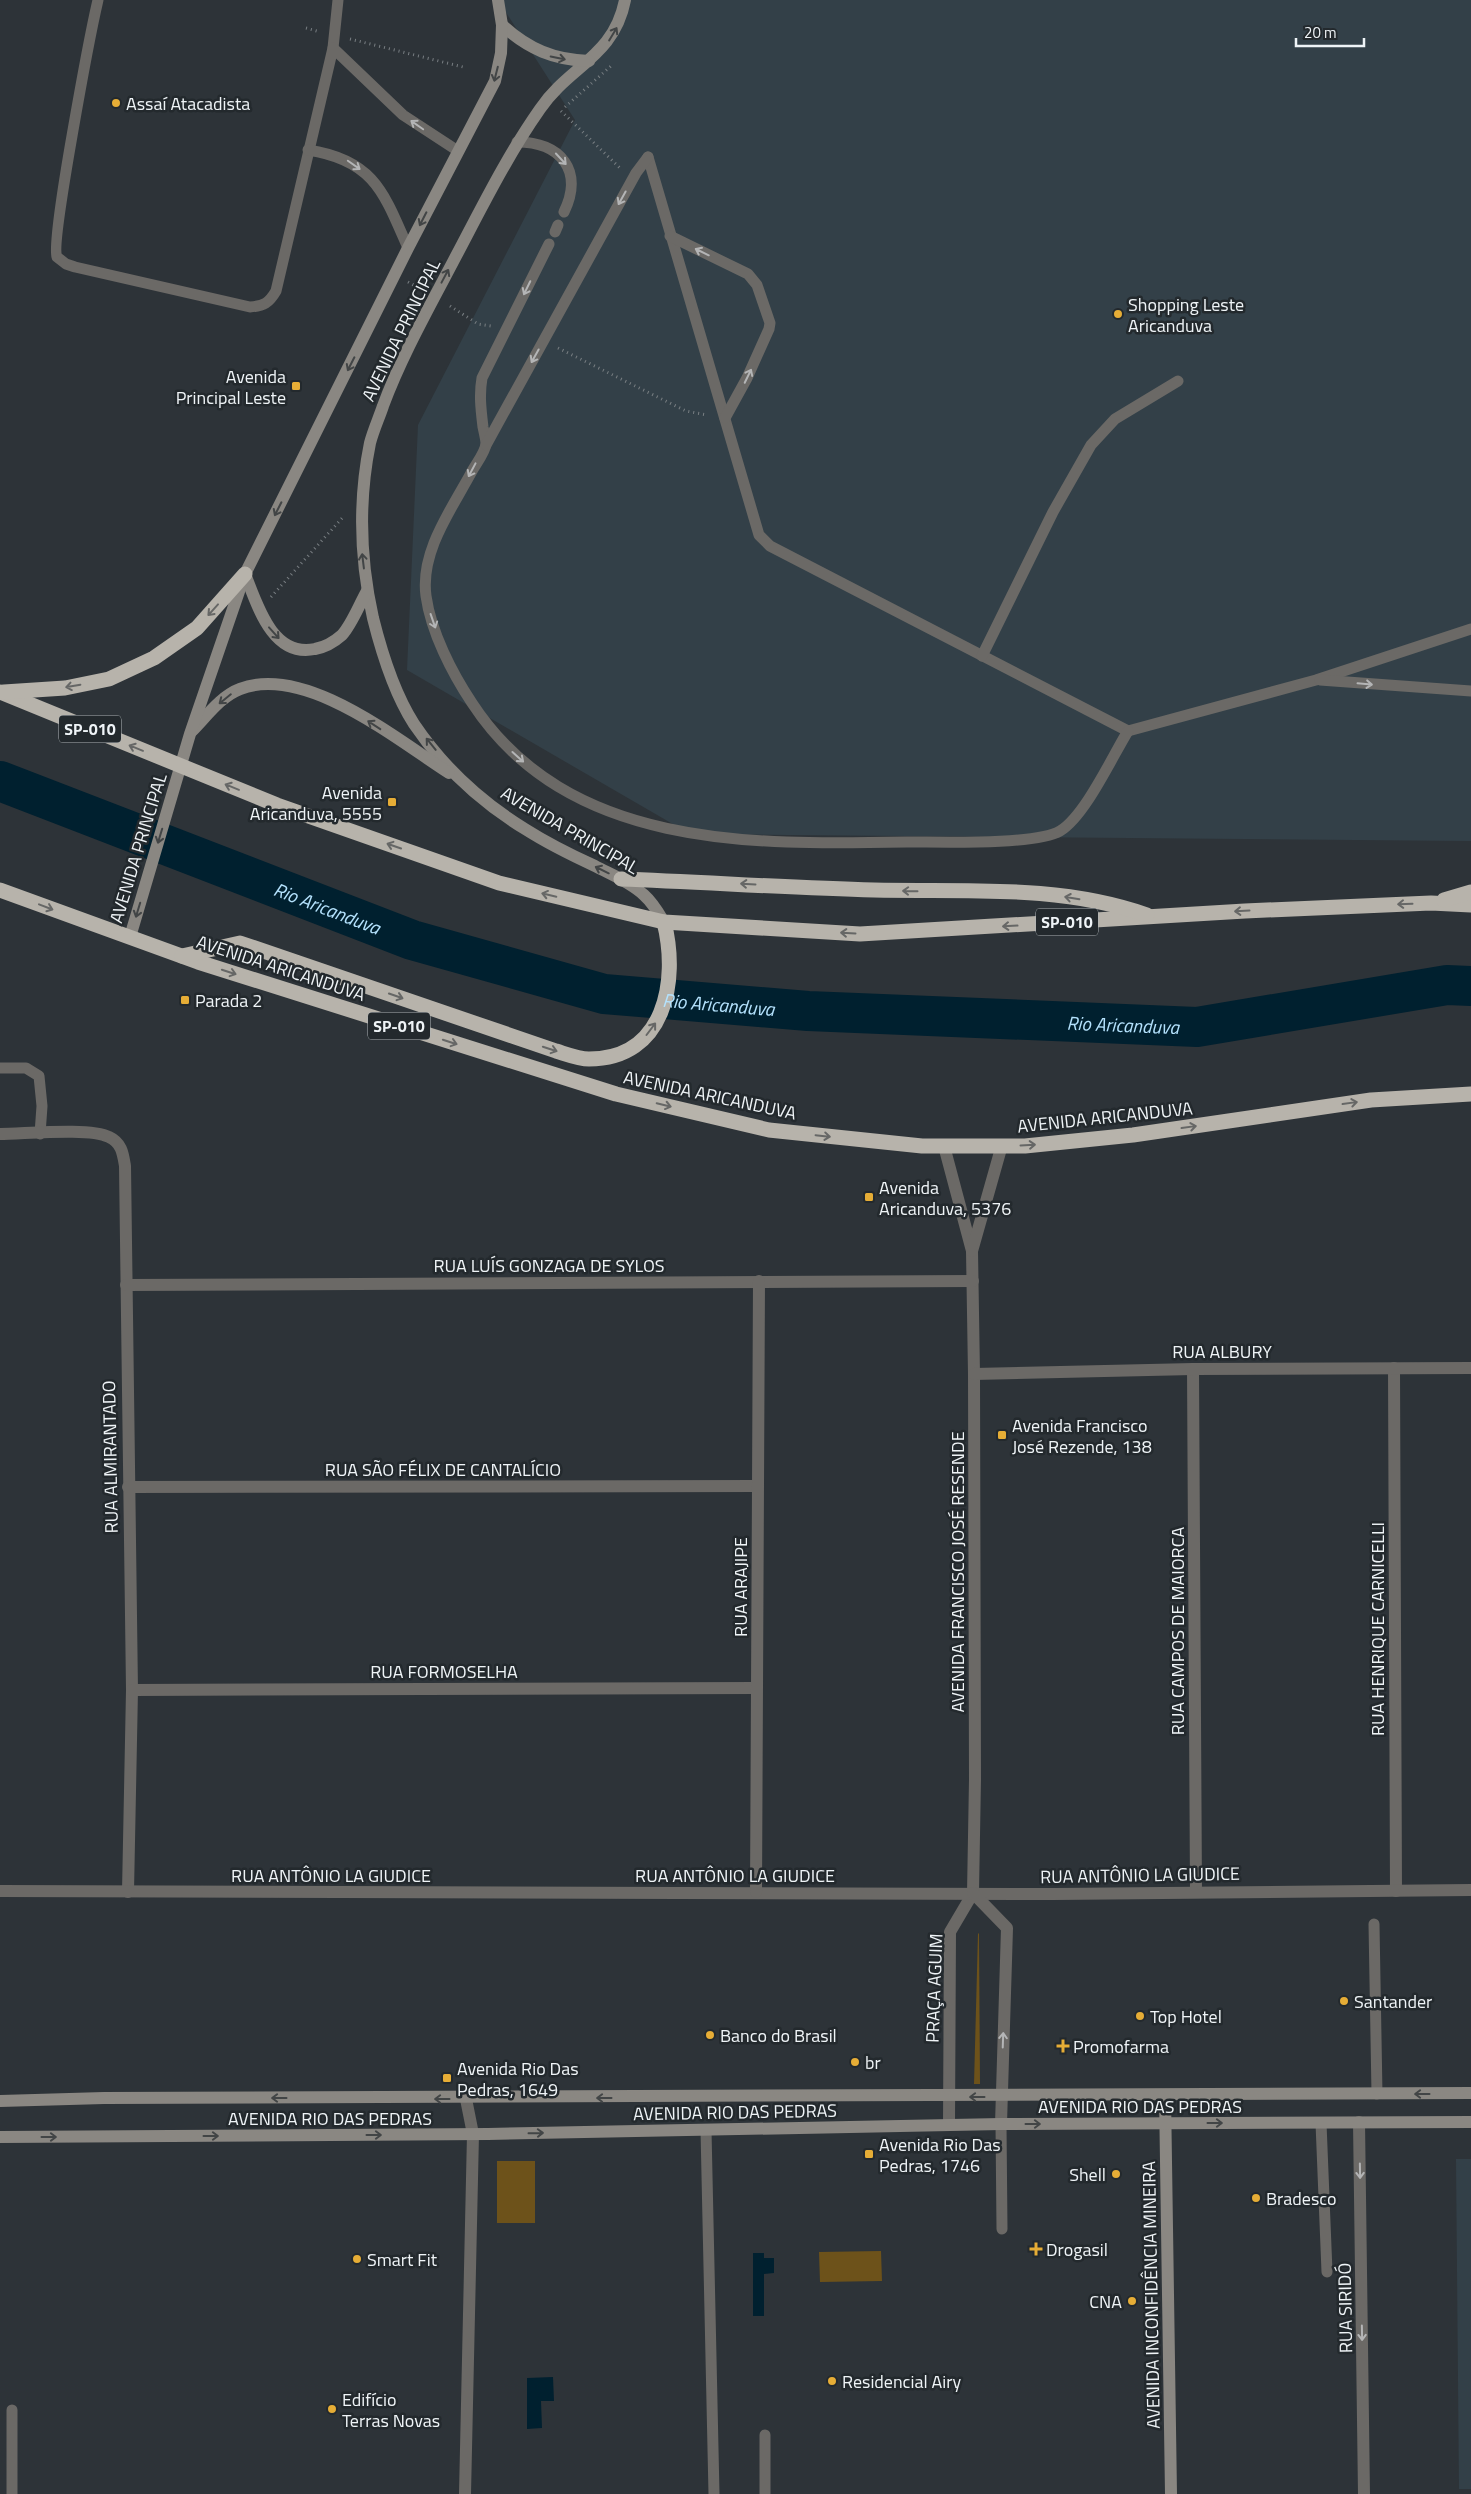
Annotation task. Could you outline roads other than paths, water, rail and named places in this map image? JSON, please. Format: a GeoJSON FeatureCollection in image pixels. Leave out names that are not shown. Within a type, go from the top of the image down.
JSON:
{"type":"FeatureCollection","features":[{"type":"Feature","properties":{"kind":"highway"},"geometry":{"type":"LineString","coordinates":[[1,692],[65,688],[109,679],[154,658],[197,628],[245,574]]}},
{"type":"Feature","properties":{"kind":"highway","name":"SP-010"},"geometry":{"type":"LineString","coordinates":[[1,692],[277,805],[499,883],[664,922],[860,934],[1153,917],[1431,904],[1471,905]]}},
{"type":"Feature","properties":{"kind":"highway"},"geometry":{"type":"LineString","coordinates":[[621,879],[869,890],[1035,892],[1122,906],[1153,917]]}},
{"type":"Feature","properties":{"kind":"highway","name":"AVENIDA ARICANDUVA"},"geometry":{"type":"LineString","coordinates":[[0,890],[182,956],[616,1094],[770,1130],[944,1146],[1025,1146],[1133,1135],[1371,1100],[1471,1094]]}},
{"type":"Feature","properties":{"kind":"highway"},"geometry":{"type":"LineString","coordinates":[[1431,904],[1471,892]]}},
{"type":"Feature","properties":{"kind":"highway"},"geometry":{"type":"LineString","coordinates":[[182,956],[240,943],[556,1051],[588,1059],[612,1057],[634,1047],[652,1028],[666,1003],[670,983],[670,944],[664,922]]}},
{"type":"Feature","properties":{"kind":"street","name":"AVENIDA PRINCIPAL"},"geometry":{"type":"LineString","coordinates":[[130,938],[190,734],[245,574],[408,248],[495,82],[501,53],[502,26],[498,0]]}},
{"type":"Feature","properties":{"kind":"street","name":"AVENIDA PRINCIPAL"},"geometry":{"type":"LineString","coordinates":[[625,0],[622,15],[614,33],[603,48],[558,86],[518,142],[435,296],[393,380],[370,441],[362,497],[361,542],[367,591],[379,644],[395,686],[414,723],[459,779],[482,799],[524,829],[621,879],[643,893],[655,907],[664,922]]}},
{"type":"Feature","properties":{"kind":"street"},"geometry":{"type":"LineString","coordinates":[[502,26],[516,39],[550,56],[589,61]]}},
{"type":"Feature","properties":{"kind":"street"},"geometry":{"type":"LineString","coordinates":[[245,574],[259,610],[269,628],[281,641],[296,649],[308,650],[328,646],[343,634],[367,591]]}},
{"type":"Feature","properties":{"kind":"street"},"geometry":{"type":"LineString","coordinates":[[190,734],[223,699],[238,689],[257,683],[275,683],[323,697],[356,713],[459,779]]}},
{"type":"Feature","properties":{"kind":"street","name":"RUA ALMIRANTADO"},"geometry":{"type":"LineString","coordinates":[[0,1134],[93,1133],[109,1137],[122,1150],[125,1166],[132,1690],[128,1892]]}},
{"type":"Feature","properties":{"kind":"street","name":"AVENIDA FRANCISCO JOSÉ RESENDE"},"geometry":{"type":"LineString","coordinates":[[972,1251],[1002,1145]]}},
{"type":"Feature","properties":{"kind":"street","name":"AVENIDA FRANCISCO JOSÉ RESENDE"},"geometry":{"type":"LineString","coordinates":[[944,1146],[972,1251],[975,1779],[973,1893]]}},
{"type":"Feature","properties":{"kind":"street","name":"RUA ARAJIPE"},"geometry":{"type":"LineString","coordinates":[[756,1892],[759,1281]]}},
{"type":"Feature","properties":{"kind":"street","name":"RUA LUÍS GONZAGA DE SYLOS"},"geometry":{"type":"LineString","coordinates":[[126,1285],[973,1281]]}},
{"type":"Feature","properties":{"kind":"street","name":"RUA HENRIQUE CARNICELLI"},"geometry":{"type":"LineString","coordinates":[[1394,1368],[1396,1890]]}},
{"type":"Feature","properties":{"kind":"street","name":"RUA ALBURY"},"geometry":{"type":"LineString","coordinates":[[974,1374],[1193,1369],[1471,1368]]}},
{"type":"Feature","properties":{"kind":"street","name":"RUA CAMPOS DE MAIORCA"},"geometry":{"type":"LineString","coordinates":[[1193,1369],[1196,1892]]}},
{"type":"Feature","properties":{"kind":"street","name":"RUA SÃO FÉLIX DE CANTALÍCIO"},"geometry":{"type":"LineString","coordinates":[[128,1487],[758,1486]]}},
{"type":"Feature","properties":{"kind":"street","name":"RUA FORMOSELHA"},"geometry":{"type":"LineString","coordinates":[[132,1690],[756,1688]]}},
{"type":"Feature","properties":{"kind":"street","name":"RUA ANTÔNIO LA GIUDICE"},"geometry":{"type":"LineString","coordinates":[[0,1891],[973,1893],[1471,1890]]}},
{"type":"Feature","properties":{"kind":"street"},"geometry":{"type":"LineString","coordinates":[[973,1893],[1007,1928],[1001,2124]]}},
{"type":"Feature","properties":{"kind":"street","name":"PRAÇA AGUIM"},"geometry":{"type":"LineString","coordinates":[[949,2124],[950,1932],[973,1893]]}},
{"type":"Feature","properties":{"kind":"street","name":"AVENIDA RIO DAS PEDRAS"},"geometry":{"type":"LineString","coordinates":[[0,2101],[104,2098],[1001,2097],[1471,2094]]}},
{"type":"Feature","properties":{"kind":"street","name":"AVENIDA INCONFIDÊNCIA MINEIRA"},"geometry":{"type":"LineString","coordinates":[[1165,2095],[1171,2494]]}},
{"type":"Feature","properties":{"kind":"street"},"geometry":{"type":"LineString","coordinates":[[465,2494],[473,2134],[466,2098]]}},
{"type":"Feature","properties":{"kind":"street","name":"RUA SIRIDÓ"},"geometry":{"type":"LineString","coordinates":[[1359,2122],[1364,2494]]}},
{"type":"Feature","properties":{"kind":"street","name":"AVENIDA RIO DAS PEDRAS"},"geometry":{"type":"LineString","coordinates":[[0,2137],[473,2134],[949,2124],[1471,2122]]}},
{"type":"Feature","properties":{"kind":"lane"},"geometry":{"type":"LineString","coordinates":[[98,0],[87,49],[55,246],[56,254],[61,261],[75,267],[234,304],[262,306],[270,302],[276,291],[333,48],[338,0]]}},
{"type":"Feature","properties":{"kind":"lane"},"geometry":{"type":"LineString","coordinates":[[333,48],[403,115],[458,151]]}},
{"type":"Feature","properties":{"kind":"lane"},"geometry":{"type":"LineString","coordinates":[[518,142],[532,142],[541,145],[553,150],[565,161],[571,172],[573,188],[564,212]]}},
{"type":"Feature","properties":{"kind":"lane"},"geometry":{"type":"LineString","coordinates":[[308,150],[334,154],[360,169],[375,183],[388,203],[408,248]]}},
{"type":"Feature","properties":{"kind":"lane"},"geometry":{"type":"LineString","coordinates":[[1128,731],[1085,805],[1068,826],[1058,833],[1044,838],[889,842],[769,842],[690,834],[604,811],[547,780],[503,744],[480,715],[455,677],[432,620],[426,596],[426,567],[433,545],[486,445],[633,179],[648,157],[759,535],[770,546],[1128,731],[1316,680],[1471,629]]}},
{"type":"Feature","properties":{"kind":"lane"},"geometry":{"type":"LineString","coordinates":[[670,236],[748,274],[757,285],[770,323],[767,336],[725,418]]}},
{"type":"Feature","properties":{"kind":"lane"},"geometry":{"type":"LineString","coordinates":[[486,445],[479,393],[482,378],[549,244]]}},
{"type":"Feature","properties":{"kind":"lane"},"geometry":{"type":"LineString","coordinates":[[982,656],[1053,512],[1091,445],[1115,420],[1178,381]]}},
{"type":"Feature","properties":{"kind":"lane"},"geometry":{"type":"LineString","coordinates":[[1316,680],[1471,691]]}},
{"type":"Feature","properties":{"kind":"lane"},"geometry":{"type":"LineString","coordinates":[[0,1068],[26,1068],[39,1076],[42,1106],[40,1134]]}},
{"type":"Feature","properties":{"kind":"lane"},"geometry":{"type":"LineString","coordinates":[[1374,1924],[1376,2094]]}},
{"type":"Feature","properties":{"kind":"lane"},"geometry":{"type":"LineString","coordinates":[[1322,2123],[1327,2272]]}},
{"type":"Feature","properties":{"kind":"lane"},"geometry":{"type":"LineString","coordinates":[[1001,2124],[1002,2229]]}},
{"type":"Feature","properties":{"kind":"lane"},"geometry":{"type":"LineString","coordinates":[[706,2130],[714,2494]]}},
{"type":"Feature","properties":{"kind":"lane"},"geometry":{"type":"LineString","coordinates":[[12,2410],[12,2494]]}},
{"type":"Feature","properties":{"kind":"lane"},"geometry":{"type":"LineString","coordinates":[[765,2435],[765,2494]]}},
{"type":"Feature","properties":{"kind":"water"},"geometry":{"type":"Polygon","coordinates":[[[753,2253],[764,2253],[764,2258],[774,2258],[774,2273],[764,2274],[764,2316],[753,2316],[753,2253]]]}},
{"type":"Feature","properties":{"kind":"water"},"geometry":{"type":"Polygon","coordinates":[[[553,2377],[554,2401],[541,2401],[542,2428],[527,2429],[527,2378],[553,2377]]]}},
{"type":"Feature","properties":{"kind":"waterway","name":"Rio Aricanduva"},"geometry":{"type":"LineString","coordinates":[[0,781],[412,940],[604,994],[808,1011],[1197,1027],[1447,985],[1471,986]]}},
{"type":"Feature","properties":{"kind":"place","name":"Assaí Atacadista"},"geometry":{"type":"Point","coordinates":[116,103]}},
{"type":"Feature","properties":{"kind":"place","name":"Shopping Leste Aricanduva"},"geometry":{"type":"Point","coordinates":[1118,314]}},
{"type":"Feature","properties":{"kind":"place","name":"Avenida Principal Leste"},"geometry":{"type":"Point","coordinates":[296,386]}},
{"type":"Feature","properties":{"kind":"place","name":"Avenida Aricanduva, 5555"},"geometry":{"type":"Point","coordinates":[392,802]}},
{"type":"Feature","properties":{"kind":"place","name":"Parada 2"},"geometry":{"type":"Point","coordinates":[185,1000]}},
{"type":"Feature","properties":{"kind":"place","name":"Avenida Aricanduva, 5376"},"geometry":{"type":"Point","coordinates":[869,1197]}},
{"type":"Feature","properties":{"kind":"place","name":"Avenida Francisco José Rezende, 138"},"geometry":{"type":"Point","coordinates":[1002,1435]}},
{"type":"Feature","properties":{"kind":"place","name":"Santander"},"geometry":{"type":"Point","coordinates":[1344,2001]}},
{"type":"Feature","properties":{"kind":"place","name":"Top Hotel"},"geometry":{"type":"Point","coordinates":[1140,2016]}},
{"type":"Feature","properties":{"kind":"place","name":"Banco do Brasil"},"geometry":{"type":"Point","coordinates":[710,2035]}},
{"type":"Feature","properties":{"kind":"place","name":"Promofarma"},"geometry":{"type":"Point","coordinates":[1063,2046]}},
{"type":"Feature","properties":{"kind":"place","name":"br"},"geometry":{"type":"Point","coordinates":[855,2062]}},
{"type":"Feature","properties":{"kind":"place","name":"Avenida Rio Das Pedras, 1649"},"geometry":{"type":"Point","coordinates":[447,2078]}},
{"type":"Feature","properties":{"kind":"place","name":"Avenida Rio Das Pedras, 1746"},"geometry":{"type":"Point","coordinates":[869,2154]}},
{"type":"Feature","properties":{"kind":"place","name":"Shell"},"geometry":{"type":"Point","coordinates":[1116,2174]}},
{"type":"Feature","properties":{"kind":"place","name":"Bradesco"},"geometry":{"type":"Point","coordinates":[1256,2198]}},
{"type":"Feature","properties":{"kind":"place","name":"Drogasil"},"geometry":{"type":"Point","coordinates":[1036,2249]}},
{"type":"Feature","properties":{"kind":"place","name":"Smart Fit"},"geometry":{"type":"Point","coordinates":[357,2259]}},
{"type":"Feature","properties":{"kind":"place","name":"CNA"},"geometry":{"type":"Point","coordinates":[1132,2301]}},
{"type":"Feature","properties":{"kind":"place","name":"Residencial Airy"},"geometry":{"type":"Point","coordinates":[832,2381]}},
{"type":"Feature","properties":{"kind":"place","name":"Edifício Terras Novas"},"geometry":{"type":"Point","coordinates":[332,2409]}}]}
